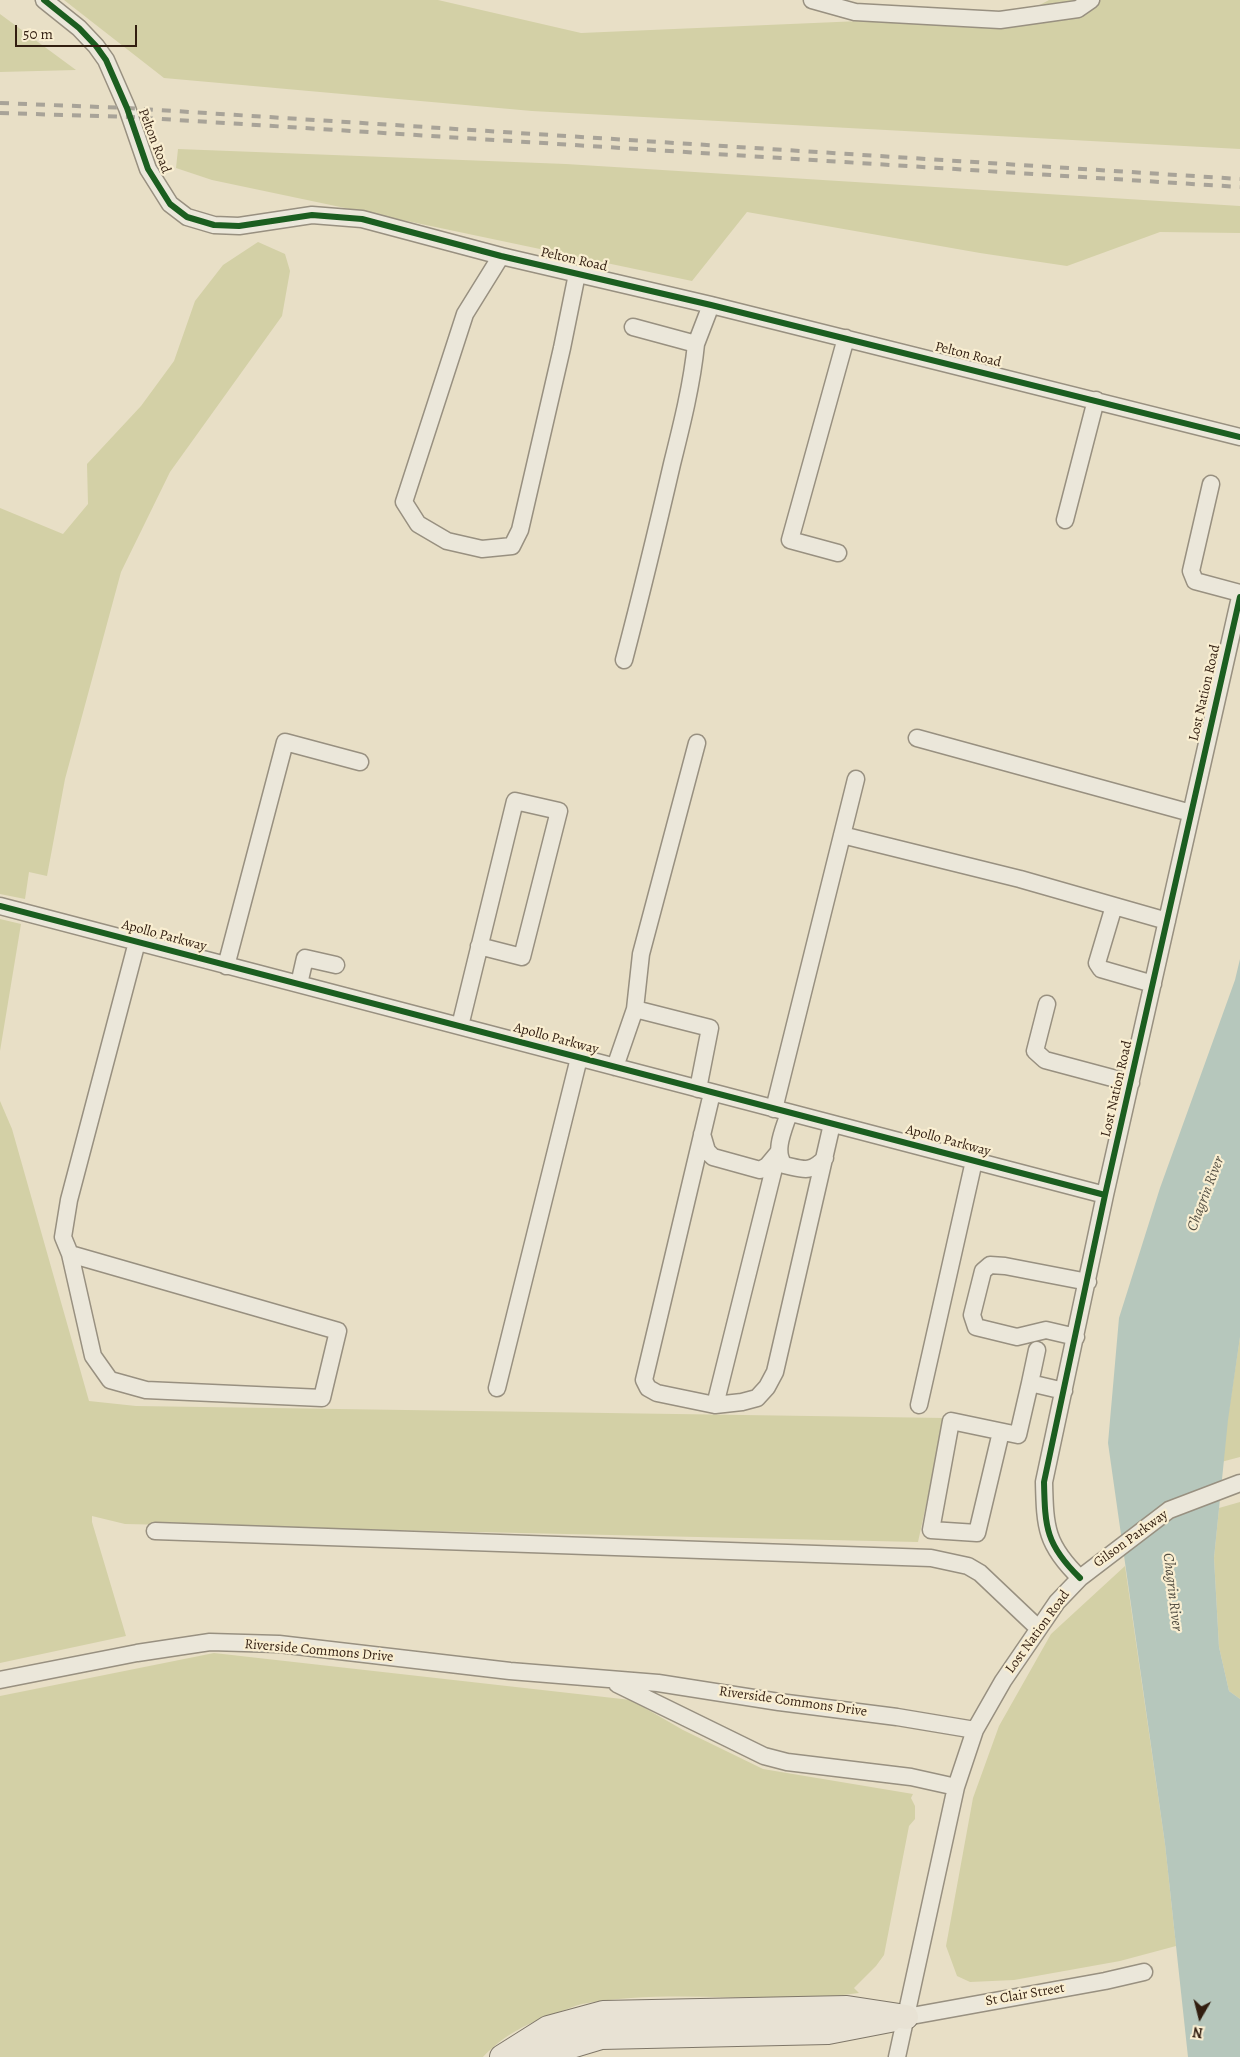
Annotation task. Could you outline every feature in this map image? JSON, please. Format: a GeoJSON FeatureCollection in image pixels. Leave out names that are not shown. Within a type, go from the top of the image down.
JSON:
{"type":"FeatureCollection","features":[{"type":"Feature","properties":{"kind":"highway"},"geometry":{"type":"LineString","coordinates":[[502,2057],[548,2028],[603,2012],[847,2008],[906,2017]]}},
{"type":"Feature","properties":{"kind":"highway"},"geometry":{"type":"LineString","coordinates":[[536,2057],[601,2038],[828,2032],[906,2017]]}},
{"type":"Feature","properties":{"kind":"street","name":"Pelton Road"},"geometry":{"type":"LineString","coordinates":[[44,0],[79,28],[106,60],[128,108],[148,169],[170,204],[187,217],[214,225],[239,226],[312,215],[354,218],[501,256],[846,338],[1240,437]]}},
{"type":"Feature","properties":{"kind":"street"},"geometry":{"type":"LineString","coordinates":[[812,0],[855,12],[1000,20],[1078,9],[1091,0]]}},
{"type":"Feature","properties":{"kind":"street"},"geometry":{"type":"LineString","coordinates":[[501,256],[465,314],[404,502],[418,524],[447,541],[482,549],[512,546],[520,530],[560,358],[577,274]]}},
{"type":"Feature","properties":{"kind":"street"},"geometry":{"type":"LineString","coordinates":[[624,660],[694,370],[696,344],[711,305]]}},
{"type":"Feature","properties":{"kind":"street"},"geometry":{"type":"LineString","coordinates":[[633,327],[696,344]]}},
{"type":"Feature","properties":{"kind":"street"},"geometry":{"type":"LineString","coordinates":[[838,553],[790,540],[846,338]]}},
{"type":"Feature","properties":{"kind":"street"},"geometry":{"type":"LineString","coordinates":[[1064,520],[1096,400]]}},
{"type":"Feature","properties":{"kind":"street"},"geometry":{"type":"LineString","coordinates":[[1211,484],[1191,571],[1195,581],[1240,595]]}},
{"type":"Feature","properties":{"kind":"street","name":"Lost Nation Road"},"geometry":{"type":"LineString","coordinates":[[897,2057],[956,1787],[975,1730],[1003,1681],[1038,1628],[1057,1602],[1080,1578],[1065,1563],[1053,1545],[1045,1520],[1044,1482],[1105,1196],[1240,595]]}},
{"type":"Feature","properties":{"kind":"street"},"geometry":{"type":"LineString","coordinates":[[917,738],[1191,813]]}},
{"type":"Feature","properties":{"kind":"street"},"geometry":{"type":"LineString","coordinates":[[226,966],[285,742],[360,762]]}},
{"type":"Feature","properties":{"kind":"street"},"geometry":{"type":"LineString","coordinates":[[615,1067],[635,1009],[641,954],[697,743]]}},
{"type":"Feature","properties":{"kind":"street"},"geometry":{"type":"LineString","coordinates":[[715,1405],[778,1152],[781,1111],[856,779]]}},
{"type":"Feature","properties":{"kind":"street"},"geometry":{"type":"LineString","coordinates":[[460,1026],[515,801],[559,811],[522,957],[480,946]]}},
{"type":"Feature","properties":{"kind":"street"},"geometry":{"type":"LineString","coordinates":[[842,835],[992,872],[1167,921]]}},
{"type":"Feature","properties":{"kind":"street","name":"Apollo Parkway"},"geometry":{"type":"LineString","coordinates":[[0,906],[1105,1196]]}},
{"type":"Feature","properties":{"kind":"street"},"geometry":{"type":"LineString","coordinates":[[1114,906],[1098,963],[1100,969],[1153,984]]}},
{"type":"Feature","properties":{"kind":"street"},"geometry":{"type":"LineString","coordinates":[[70,1254],[338,1331],[322,1398],[146,1390],[110,1380],[93,1356],[70,1254],[64,1236],[69,1200],[137,942]]}},
{"type":"Feature","properties":{"kind":"street"},"geometry":{"type":"LineString","coordinates":[[299,984],[305,958],[336,965]]}},
{"type":"Feature","properties":{"kind":"street"},"geometry":{"type":"LineString","coordinates":[[1047,1004],[1035,1051],[1045,1060],[1131,1082]]}},
{"type":"Feature","properties":{"kind":"street"},"geometry":{"type":"LineString","coordinates":[[635,1009],[710,1028],[702,1134],[644,1380],[648,1388],[657,1393],[715,1405],[757,1398],[767,1387],[775,1372],[832,1124]]}},
{"type":"Feature","properties":{"kind":"street"},"geometry":{"type":"LineString","coordinates":[[497,1388],[579,1058]]}},
{"type":"Feature","properties":{"kind":"street"},"geometry":{"type":"LineString","coordinates":[[702,1134],[707,1151],[713,1157],[760,1170],[767,1166],[778,1152]]}},
{"type":"Feature","properties":{"kind":"street"},"geometry":{"type":"LineString","coordinates":[[778,1152],[780,1160],[784,1165],[804,1170],[814,1169],[825,1158]]}},
{"type":"Feature","properties":{"kind":"street"},"geometry":{"type":"LineString","coordinates":[[920,1405],[974,1161]]}},
{"type":"Feature","properties":{"kind":"street"},"geometry":{"type":"LineString","coordinates":[[1076,1337],[1046,1330],[1017,1336],[1009,1335],[976,1328],[972,1315],[983,1271],[990,1265],[1005,1266],[1088,1282]]}},
{"type":"Feature","properties":{"kind":"street"},"geometry":{"type":"LineString","coordinates":[[1001,1432],[977,1533],[931,1530],[951,1421],[1018,1435],[1037,1350]]}},
{"type":"Feature","properties":{"kind":"street"},"geometry":{"type":"LineString","coordinates":[[1030,1383],[1064,1391]]}},
{"type":"Feature","properties":{"kind":"street","name":"Gilson Parkway"},"geometry":{"type":"LineString","coordinates":[[1080,1578],[1169,1510],[1240,1483]]}},
{"type":"Feature","properties":{"kind":"street"},"geometry":{"type":"LineString","coordinates":[[155,1531],[931,1558],[968,1566],[980,1573],[1038,1628]]}},
{"type":"Feature","properties":{"kind":"street","name":"Riverside Commons Drive"},"geometry":{"type":"LineString","coordinates":[[0,1680],[210,1642],[279,1644],[510,1671],[667,1685],[897,1717],[975,1730]]}},
{"type":"Feature","properties":{"kind":"street","name":"Riverside Commons Drive"},"geometry":{"type":"LineString","coordinates":[[610,1681],[764,1756],[788,1762],[911,1777],[956,1787]]}},
{"type":"Feature","properties":{"kind":"street","name":"St Clair Street"},"geometry":{"type":"LineString","coordinates":[[906,2017],[1144,1972]]}},
{"type":"Feature","properties":{"kind":"shaded area"},"geometry":{"type":"Polygon","coordinates":[[[64,0],[438,0],[581,33],[1023,14],[1049,0],[1240,0],[1240,149],[532,111],[164,78],[64,0]]]}},
{"type":"Feature","properties":{"kind":"shaded area"},"geometry":{"type":"Polygon","coordinates":[[[0,14],[76,70],[0,72],[0,14]]]}},
{"type":"Feature","properties":{"kind":"shaded area"},"geometry":{"type":"Polygon","coordinates":[[[178,149],[566,164],[1240,206],[1240,233],[1160,232],[1067,266],[980,253],[747,212],[692,281],[212,180],[176,168],[178,149]]]}},
{"type":"Feature","properties":{"kind":"shaded area"},"geometry":{"type":"Polygon","coordinates":[[[258,242],[285,254],[290,271],[282,316],[170,472],[121,572],[65,779],[47,876],[29,872],[25,899],[0,894],[0,508],[63,534],[88,504],[87,464],[141,406],[174,361],[195,301],[223,265],[258,242]]]}},
{"type":"Feature","properties":{"kind":"shaded area"},"geometry":{"type":"Polygon","coordinates":[[[0,919],[21,924],[0,1051],[0,919]]]}},
{"type":"Feature","properties":{"kind":"shaded area"},"geometry":{"type":"Polygon","coordinates":[[[0,1101],[12,1129],[89,1401],[136,1406],[945,1418],[918,1542],[125,1524],[92,1516],[92,1522],[126,1636],[0,1663],[0,1101]]]}},
{"type":"Feature","properties":{"kind":"shaded area"},"geometry":{"type":"Polygon","coordinates":[[[1240,1337],[1240,1457],[1221,1462],[1240,1337]]]}},
{"type":"Feature","properties":{"kind":"shaded area"},"geometry":{"type":"Polygon","coordinates":[[[1240,1502],[1240,1699],[1229,1691],[1219,1647],[1214,1558],[1219,1508],[1240,1502]]]}},
{"type":"Feature","properties":{"kind":"shaded area"},"geometry":{"type":"Polygon","coordinates":[[[1125,1566],[1165,1844],[1176,1946],[1120,1961],[1014,1980],[970,1982],[957,1976],[946,1946],[973,1798],[999,1726],[1051,1634],[1125,1566]]]}},
{"type":"Feature","properties":{"kind":"shaded area"},"geometry":{"type":"Polygon","coordinates":[[[214,1653],[631,1700],[683,1730],[763,1769],[913,1794],[911,1798],[915,1806],[915,1819],[909,1826],[884,1955],[854,1988],[859,1993],[790,1998],[651,1997],[616,1999],[582,2004],[517,2030],[483,2057],[0,2057],[0,1696],[214,1653]]]}},
{"type":"Feature","properties":{"kind":"water","name":"Chagrin River"},"geometry":{"type":"Polygon","coordinates":[[[1240,959],[1240,1337],[1228,1420],[1214,1558],[1219,1647],[1229,1691],[1240,1699],[1240,2057],[1188,2057],[1165,1844],[1108,1443],[1119,1318],[1160,1188],[1235,980],[1240,959]]]}},
{"type":"Feature","properties":{"kind":"railway"},"geometry":{"type":"LineString","coordinates":[[0,103],[127,108],[1240,179]]}},
{"type":"Feature","properties":{"kind":"railway"},"geometry":{"type":"LineString","coordinates":[[0,113],[130,117],[1240,187]]}},
{"type":"Feature","properties":{"kind":"cycle path"},"geometry":{"type":"LineString","coordinates":[[44,0],[79,28],[106,60],[127,108],[148,169],[170,204],[187,217],[214,225],[239,226],[312,215],[362,219],[501,256],[711,305],[1240,437]]}},
{"type":"Feature","properties":{"kind":"cycle path"},"geometry":{"type":"LineString","coordinates":[[1080,1578],[1060,1556],[1050,1535],[1045,1512],[1044,1482],[1105,1195],[1240,597]]}},
{"type":"Feature","properties":{"kind":"cycle path"},"geometry":{"type":"LineString","coordinates":[[0,906],[1105,1195]]}}]}
